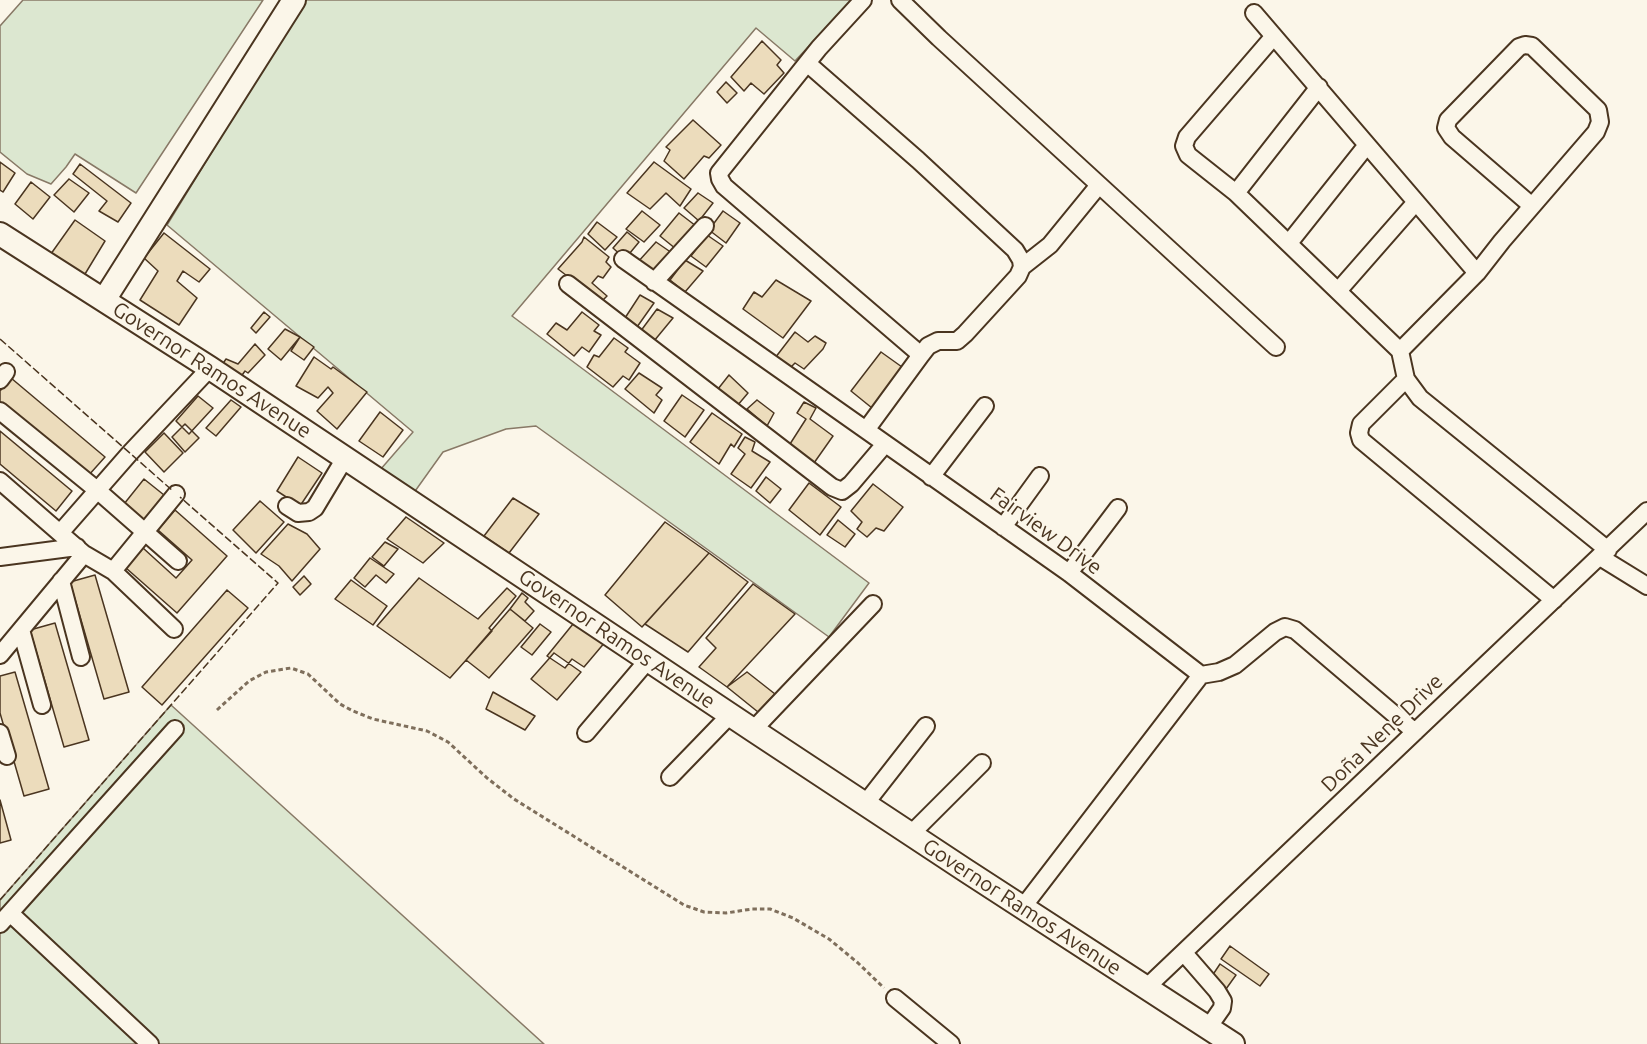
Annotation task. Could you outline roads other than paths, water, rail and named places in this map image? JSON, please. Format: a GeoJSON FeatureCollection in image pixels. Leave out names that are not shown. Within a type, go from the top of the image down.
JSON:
{"type":"FeatureCollection","features":[{"type":"Feature","properties":{"kind":"main road"},"geometry":{"type":"LineString","coordinates":[[104,300],[294,0]]}},
{"type":"Feature","properties":{"kind":"main road","name":"Governor Ramos Avenue"},"geometry":{"type":"LineString","coordinates":[[0,234],[210,368],[730,715],[1233,1044]]}},
{"type":"Feature","properties":{"kind":"street"},"geometry":{"type":"LineString","coordinates":[[863,0],[807,63],[719,173],[724,186],[921,355]]}},
{"type":"Feature","properties":{"kind":"street"},"geometry":{"type":"LineString","coordinates":[[900,0],[1276,346]]}},
{"type":"Feature","properties":{"kind":"street"},"geometry":{"type":"LineString","coordinates":[[1254,13],[1477,273]]}},
{"type":"Feature","properties":{"kind":"street"},"geometry":{"type":"LineString","coordinates":[[1274,36],[1187,137],[1185,146],[1188,155],[1236,193],[1400,351],[1406,379],[1420,399],[1604,553],[1647,586]]}},
{"type":"Feature","properties":{"kind":"street"},"geometry":{"type":"LineString","coordinates":[[1400,351],[1477,273],[1596,132],[1600,122],[1598,110],[1532,46],[1525,45],[1519,47],[1448,120],[1446,128],[1452,137],[1532,206]]}},
{"type":"Feature","properties":{"kind":"street"},"geometry":{"type":"LineString","coordinates":[[807,63],[875,121],[1015,250],[1022,267]]}},
{"type":"Feature","properties":{"kind":"street"},"geometry":{"type":"LineString","coordinates":[[1236,193],[1319,87]]}},
{"type":"Feature","properties":{"kind":"street"},"geometry":{"type":"LineString","coordinates":[[1289,243],[1367,145]]}},
{"type":"Feature","properties":{"kind":"street"},"geometry":{"type":"LineString","coordinates":[[866,430],[928,346],[938,341],[957,341],[1018,276],[1022,267],[1050,245],[1099,185]]}},
{"type":"Feature","properties":{"kind":"street"},"geometry":{"type":"LineString","coordinates":[[1338,291],[1416,201]]}},
{"type":"Feature","properties":{"kind":"street"},"geometry":{"type":"LineString","coordinates":[[654,282],[705,226]]}},
{"type":"Feature","properties":{"kind":"street","name":"Fairview Drive"},"geometry":{"type":"LineString","coordinates":[[622,259],[1069,573],[1201,675]]}},
{"type":"Feature","properties":{"kind":"street"},"geometry":{"type":"LineString","coordinates":[[568,284],[832,487],[842,491],[851,484],[885,444]]}},
{"type":"Feature","properties":{"kind":"street"},"geometry":{"type":"LineString","coordinates":[[60,533],[210,368]]}},
{"type":"Feature","properties":{"kind":"street"},"geometry":{"type":"LineString","coordinates":[[1406,379],[1361,424],[1359,433],[1361,440],[1554,600]]}},
{"type":"Feature","properties":{"kind":"street"},"geometry":{"type":"LineString","coordinates":[[931,477],[985,406]]}},
{"type":"Feature","properties":{"kind":"street"},"geometry":{"type":"LineString","coordinates":[[0,411],[97,490],[178,561]]}},
{"type":"Feature","properties":{"kind":"street"},"geometry":{"type":"LineString","coordinates":[[287,506],[298,513],[309,512],[315,508],[345,458]]}},
{"type":"Feature","properties":{"kind":"street"},"geometry":{"type":"LineString","coordinates":[[1003,527],[1040,476]]}},
{"type":"Feature","properties":{"kind":"street"},"geometry":{"type":"LineString","coordinates":[[0,481],[80,550],[113,571],[174,629]]}},
{"type":"Feature","properties":{"kind":"street"},"geometry":{"type":"LineString","coordinates":[[113,571],[176,494]]}},
{"type":"Feature","properties":{"kind":"street"},"geometry":{"type":"LineString","coordinates":[[1069,573],[1118,508]]}},
{"type":"Feature","properties":{"kind":"street","name":"Doña Nene Drive"},"geometry":{"type":"LineString","coordinates":[[1147,987],[1647,511]]}},
{"type":"Feature","properties":{"kind":"street"},"geometry":{"type":"LineString","coordinates":[[0,557],[80,550]]}},
{"type":"Feature","properties":{"kind":"street"},"geometry":{"type":"LineString","coordinates":[[0,655],[61,581],[80,550]]}},
{"type":"Feature","properties":{"kind":"street"},"geometry":{"type":"LineString","coordinates":[[61,581],[81,657]]}},
{"type":"Feature","properties":{"kind":"street"},"geometry":{"type":"LineString","coordinates":[[753,730],[873,604]]}},
{"type":"Feature","properties":{"kind":"street"},"geometry":{"type":"LineString","coordinates":[[1023,908],[1201,675],[1219,672],[1235,665],[1284,627],[1295,630],[1416,732]]}},
{"type":"Feature","properties":{"kind":"street"},"geometry":{"type":"LineString","coordinates":[[21,630],[42,705]]}},
{"type":"Feature","properties":{"kind":"street"},"geometry":{"type":"LineString","coordinates":[[586,733],[648,660]]}},
{"type":"Feature","properties":{"kind":"street"},"geometry":{"type":"LineString","coordinates":[[670,777],[730,715]]}},
{"type":"Feature","properties":{"kind":"street"},"geometry":{"type":"LineString","coordinates":[[865,804],[926,726]]}},
{"type":"Feature","properties":{"kind":"street"},"geometry":{"type":"LineString","coordinates":[[150,1044],[5,919],[175,729]]}},
{"type":"Feature","properties":{"kind":"street"},"geometry":{"type":"LineString","coordinates":[[0,733],[7,756]]}},
{"type":"Feature","properties":{"kind":"street"},"geometry":{"type":"LineString","coordinates":[[911,834],[982,763]]}},
{"type":"Feature","properties":{"kind":"street"},"geometry":{"type":"LineString","coordinates":[[1184,953],[1217,991],[1223,1002],[1222,1008],[1208,1028]]}},
{"type":"Feature","properties":{"kind":"street"},"geometry":{"type":"LineString","coordinates":[[895,998],[951,1044]]}}]}
